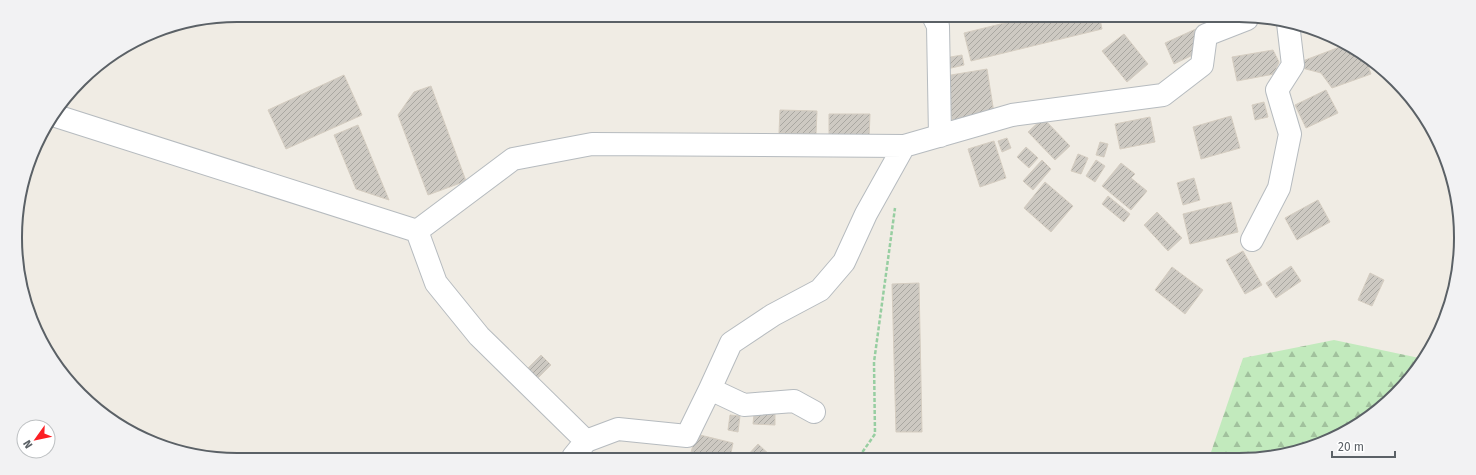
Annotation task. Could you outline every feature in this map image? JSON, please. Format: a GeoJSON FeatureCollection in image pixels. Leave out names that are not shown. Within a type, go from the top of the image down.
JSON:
{"type":"FeatureCollection","features":[{"type":"Feature","properties":{"kind":"street"},"geometry":{"type":"LineString","coordinates":[[936,22],[938,26],[940,136]]}},
{"type":"Feature","properties":{"kind":"street"},"geometry":{"type":"LineString","coordinates":[[417,231],[513,159],[592,144],[904,146],[1012,115],[1163,96],[1202,65],[1206,35],[1238,22]]}},
{"type":"Feature","properties":{"kind":"street"},"geometry":{"type":"LineString","coordinates":[[1252,240],[1279,188],[1290,134],[1277,90],[1293,65],[1288,28]]}},
{"type":"Feature","properties":{"kind":"street"},"geometry":{"type":"LineString","coordinates":[[59,117],[417,231]]}},
{"type":"Feature","properties":{"kind":"street"},"geometry":{"type":"LineString","coordinates":[[417,231],[436,283],[480,336],[580,449],[618,429],[687,436],[731,343],[773,315],[820,290],[844,262],[866,214],[904,146]]}},
{"type":"Feature","properties":{"kind":"street"},"geometry":{"type":"LineString","coordinates":[[710,389],[744,405],[794,401],[814,412]]}},
{"type":"Feature","properties":{"kind":"path"},"geometry":{"type":"LineString","coordinates":[[862,453],[875,434],[874,362],[896,200]]}},
{"type":"Feature","properties":{"kind":"green space"},"geometry":{"type":"Polygon","coordinates":[[[1334,340],[1418,358],[1401,380],[1381,400],[1358,417],[1321,437],[1281,449],[1253,453],[1211,453],[1243,358],[1334,340]]]}},
{"type":"Feature","properties":{"kind":"building"},"geometry":{"type":"Polygon","coordinates":[[[1009,22],[1101,22],[1102,29],[971,61],[964,33],[1009,22]]]}},
{"type":"Feature","properties":{"kind":"building"},"geometry":{"type":"Polygon","coordinates":[[[1198,28],[1197,53],[1174,64],[1165,43],[1198,28]]]}},
{"type":"Feature","properties":{"kind":"building"},"geometry":{"type":"Polygon","coordinates":[[[1124,34],[1148,64],[1127,82],[1102,51],[1124,34]]]}},
{"type":"Feature","properties":{"kind":"building"},"geometry":{"type":"Polygon","coordinates":[[[1339,47],[1368,66],[1371,74],[1332,88],[1321,73],[1302,68],[1300,62],[1339,47]]]}},
{"type":"Feature","properties":{"kind":"building"},"geometry":{"type":"Polygon","coordinates":[[[1273,50],[1279,62],[1274,74],[1237,81],[1232,57],[1273,50]]]}},
{"type":"Feature","properties":{"kind":"building"},"geometry":{"type":"Polygon","coordinates":[[[962,55],[964,65],[947,69],[945,58],[962,55]]]}},
{"type":"Feature","properties":{"kind":"building"},"geometry":{"type":"Polygon","coordinates":[[[987,69],[994,113],[953,124],[945,76],[987,69]]]}},
{"type":"Feature","properties":{"kind":"building"},"geometry":{"type":"Polygon","coordinates":[[[344,75],[362,115],[286,149],[268,110],[344,75]]]}},
{"type":"Feature","properties":{"kind":"building"},"geometry":{"type":"Polygon","coordinates":[[[431,86],[466,181],[428,195],[398,115],[414,92],[431,86]]]}},
{"type":"Feature","properties":{"kind":"building"},"geometry":{"type":"Polygon","coordinates":[[[1326,90],[1338,113],[1306,128],[1295,105],[1326,90]]]}},
{"type":"Feature","properties":{"kind":"building"},"geometry":{"type":"Polygon","coordinates":[[[1264,102],[1268,117],[1255,120],[1252,105],[1264,102]]]}},
{"type":"Feature","properties":{"kind":"building"},"geometry":{"type":"Polygon","coordinates":[[[780,110],[817,111],[816,134],[779,133],[780,110]]]}},
{"type":"Feature","properties":{"kind":"building"},"geometry":{"type":"Polygon","coordinates":[[[829,114],[870,114],[869,139],[829,138],[829,114]]]}},
{"type":"Feature","properties":{"kind":"building"},"geometry":{"type":"Polygon","coordinates":[[[1231,116],[1240,148],[1201,159],[1193,127],[1231,116]]]}},
{"type":"Feature","properties":{"kind":"building"},"geometry":{"type":"Polygon","coordinates":[[[1150,117],[1155,142],[1120,149],[1115,124],[1150,117]]]}},
{"type":"Feature","properties":{"kind":"building"},"geometry":{"type":"Polygon","coordinates":[[[1043,118],[1070,146],[1055,160],[1028,132],[1043,118]]]}},
{"type":"Feature","properties":{"kind":"building"},"geometry":{"type":"Polygon","coordinates":[[[358,125],[389,200],[356,189],[334,135],[358,125]]]}},
{"type":"Feature","properties":{"kind":"building"},"geometry":{"type":"Polygon","coordinates":[[[1007,138],[1011,148],[1002,152],[998,141],[1007,138]]]}},
{"type":"Feature","properties":{"kind":"building"},"geometry":{"type":"Polygon","coordinates":[[[994,141],[1006,178],[980,187],[968,149],[994,141]]]}},
{"type":"Feature","properties":{"kind":"building"},"geometry":{"type":"Polygon","coordinates":[[[1100,142],[1108,144],[1104,157],[1096,155],[1100,142]]]}},
{"type":"Feature","properties":{"kind":"building"},"geometry":{"type":"Polygon","coordinates":[[[1026,147],[1038,158],[1029,168],[1017,157],[1026,147]]]}},
{"type":"Feature","properties":{"kind":"building"},"geometry":{"type":"Polygon","coordinates":[[[1078,154],[1088,158],[1081,174],[1071,171],[1078,154]]]}},
{"type":"Feature","properties":{"kind":"building"},"geometry":{"type":"Polygon","coordinates":[[[1042,160],[1051,169],[1033,190],[1023,181],[1042,160]]]}},
{"type":"Feature","properties":{"kind":"building"},"geometry":{"type":"Polygon","coordinates":[[[1096,160],[1105,166],[1095,182],[1086,176],[1096,160]]]}},
{"type":"Feature","properties":{"kind":"building"},"geometry":{"type":"Polygon","coordinates":[[[1121,163],[1135,174],[1131,178],[1147,191],[1131,210],[1102,186],[1121,163]]]}},
{"type":"Feature","properties":{"kind":"building"},"geometry":{"type":"Polygon","coordinates":[[[1194,178],[1200,200],[1183,205],[1177,183],[1194,178]]]}},
{"type":"Feature","properties":{"kind":"building"},"geometry":{"type":"Polygon","coordinates":[[[1045,182],[1073,206],[1051,232],[1024,208],[1045,182]]]}},
{"type":"Feature","properties":{"kind":"building"},"geometry":{"type":"Polygon","coordinates":[[[1108,196],[1130,214],[1124,222],[1102,204],[1108,196]]]}},
{"type":"Feature","properties":{"kind":"building"},"geometry":{"type":"Polygon","coordinates":[[[1318,200],[1330,222],[1297,240],[1285,218],[1318,200]]]}},
{"type":"Feature","properties":{"kind":"building"},"geometry":{"type":"Polygon","coordinates":[[[1231,202],[1238,232],[1190,244],[1183,214],[1231,202]]]}},
{"type":"Feature","properties":{"kind":"building"},"geometry":{"type":"Polygon","coordinates":[[[1157,212],[1182,238],[1168,251],[1144,225],[1157,212]]]}},
{"type":"Feature","properties":{"kind":"building"},"geometry":{"type":"Polygon","coordinates":[[[1243,251],[1262,285],[1245,294],[1226,260],[1243,251]]]}},
{"type":"Feature","properties":{"kind":"building"},"geometry":{"type":"Polygon","coordinates":[[[1291,266],[1301,281],[1276,298],[1266,283],[1291,266]]]}},
{"type":"Feature","properties":{"kind":"building"},"geometry":{"type":"Polygon","coordinates":[[[1172,267],[1203,290],[1185,314],[1155,290],[1172,267]]]}},
{"type":"Feature","properties":{"kind":"building"},"geometry":{"type":"Polygon","coordinates":[[[1370,273],[1384,280],[1372,306],[1358,300],[1370,273]]]}},
{"type":"Feature","properties":{"kind":"building"},"geometry":{"type":"Polygon","coordinates":[[[919,283],[922,432],[896,432],[892,284],[919,283]]]}},
{"type":"Feature","properties":{"kind":"building"},"geometry":{"type":"Polygon","coordinates":[[[541,355],[551,365],[537,379],[527,369],[541,355]]]}},
{"type":"Feature","properties":{"kind":"building"},"geometry":{"type":"Polygon","coordinates":[[[754,414],[775,414],[775,425],[753,424],[754,414]]]}},
{"type":"Feature","properties":{"kind":"building"},"geometry":{"type":"Polygon","coordinates":[[[730,415],[740,416],[738,432],[728,430],[730,415]]]}},
{"type":"Feature","properties":{"kind":"building"},"geometry":{"type":"Polygon","coordinates":[[[696,434],[733,443],[731,453],[691,453],[696,434]]]}},
{"type":"Feature","properties":{"kind":"building"},"geometry":{"type":"Polygon","coordinates":[[[758,444],[768,453],[750,453],[758,444]]]}}]}
